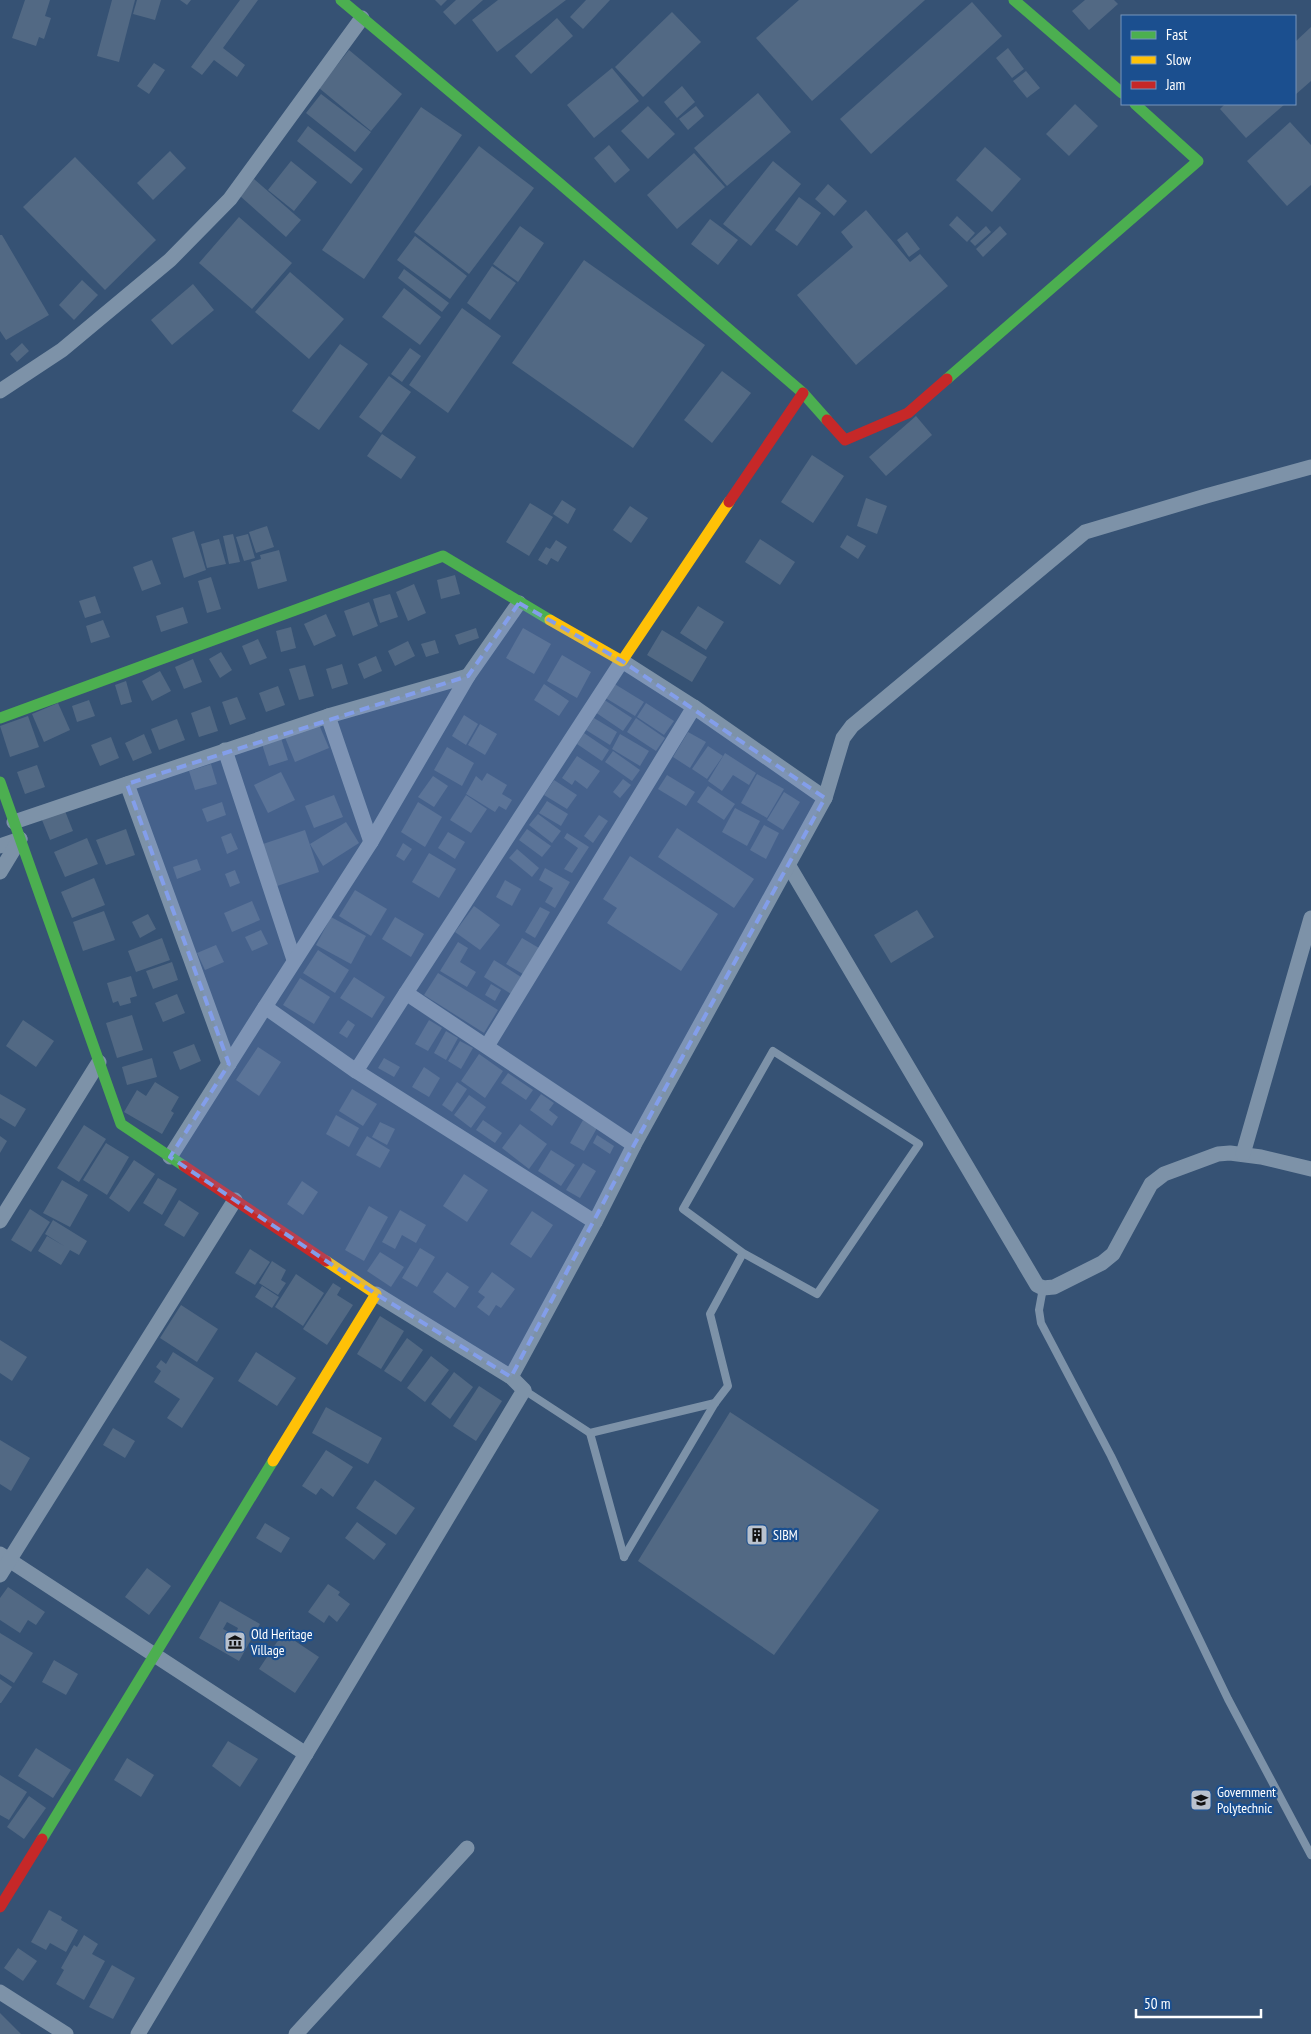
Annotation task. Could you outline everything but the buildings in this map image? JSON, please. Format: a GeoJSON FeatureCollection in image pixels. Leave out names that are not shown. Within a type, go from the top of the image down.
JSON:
{"type":"FeatureCollection","features":[{"type":"Feature","properties":{"kind":"street"},"geometry":{"type":"LineString","coordinates":[[341,0],[566,189],[803,393],[845,440],[908,413],[1198,161],[1135,105]]}},
{"type":"Feature","properties":{"kind":"street"},"geometry":{"type":"LineString","coordinates":[[1014,0],[1121,92]]}},
{"type":"Feature","properties":{"kind":"street"},"geometry":{"type":"LineString","coordinates":[[0,391],[62,350],[170,260],[230,199],[362,18]]}},
{"type":"Feature","properties":{"kind":"street"},"geometry":{"type":"LineString","coordinates":[[356,1071],[622,661],[803,393]]}},
{"type":"Feature","properties":{"kind":"street"},"geometry":{"type":"LineString","coordinates":[[511,1377],[595,1222],[634,1144],[825,798],[843,738],[852,726],[1085,532],[1311,467]]}},
{"type":"Feature","properties":{"kind":"street"},"geometry":{"type":"LineString","coordinates":[[0,718],[443,556],[519,603],[622,661],[694,707],[825,798]]}},
{"type":"Feature","properties":{"kind":"street"},"geometry":{"type":"LineString","coordinates":[[170,1157],[371,842],[468,676],[519,603]]}},
{"type":"Feature","properties":{"kind":"street"},"geometry":{"type":"LineString","coordinates":[[14,822],[328,716],[468,676]]}},
{"type":"Feature","properties":{"kind":"street"},"geometry":{"type":"LineString","coordinates":[[487,1046],[694,707]]}},
{"type":"Feature","properties":{"kind":"street"},"geometry":{"type":"LineString","coordinates":[[328,716],[371,842]]}},
{"type":"Feature","properties":{"kind":"street"},"geometry":{"type":"LineString","coordinates":[[224,750],[294,960]]}},
{"type":"Feature","properties":{"kind":"street"},"geometry":{"type":"LineString","coordinates":[[0,782],[120,1124],[376,1294],[511,1377],[524,1390],[138,2034]]}},
{"type":"Feature","properties":{"kind":"street"},"geometry":{"type":"LineString","coordinates":[[127,784],[229,1064]]}},
{"type":"Feature","properties":{"kind":"street"},"geometry":{"type":"LineString","coordinates":[[0,846],[20,839]]}},
{"type":"Feature","properties":{"kind":"street"},"geometry":{"type":"LineString","coordinates":[[0,872],[20,839]]}},
{"type":"Feature","properties":{"kind":"street"},"geometry":{"type":"LineString","coordinates":[[789,866],[1037,1285],[1043,1288],[1054,1287],[1102,1263],[1113,1254],[1151,1184],[1164,1174],[1218,1154],[1230,1153],[1261,1156],[1311,1168]]}},
{"type":"Feature","properties":{"kind":"street"},"geometry":{"type":"LineString","coordinates":[[1244,1154],[1311,918]]}},
{"type":"Feature","properties":{"kind":"street"},"geometry":{"type":"LineString","coordinates":[[406,993],[634,1144]]}},
{"type":"Feature","properties":{"kind":"street"},"geometry":{"type":"LineString","coordinates":[[265,1007],[356,1071],[595,1222]]}},
{"type":"Feature","properties":{"kind":"street"},"geometry":{"type":"LineString","coordinates":[[0,1221],[99,1062]]}},
{"type":"Feature","properties":{"kind":"street"},"geometry":{"type":"LineString","coordinates":[[0,1575],[5,1557],[235,1200]]}},
{"type":"Feature","properties":{"kind":"street"},"geometry":{"type":"LineString","coordinates":[[0,1907],[376,1294]]}},
{"type":"Feature","properties":{"kind":"street"},"geometry":{"type":"LineString","coordinates":[[5,1557],[306,1754]]}},
{"type":"Feature","properties":{"kind":"street"},"geometry":{"type":"LineString","coordinates":[[296,2034],[467,1848]]}},
{"type":"Feature","properties":{"kind":"street"},"geometry":{"type":"LineString","coordinates":[[0,1992],[66,2034]]}},
{"type":"Feature","properties":{"kind":"lane"},"geometry":{"type":"LineString","coordinates":[[773,1051],[918,1144],[817,1294],[743,1253],[683,1209],[773,1051]]}},
{"type":"Feature","properties":{"kind":"lane"},"geometry":{"type":"LineString","coordinates":[[524,1390],[590,1433],[624,1557],[715,1403],[728,1386],[710,1314],[743,1253]]}},
{"type":"Feature","properties":{"kind":"lane"},"geometry":{"type":"LineString","coordinates":[[1043,1288],[1038,1310],[1041,1322],[1111,1456],[1228,1699],[1311,1856]]}},
{"type":"Feature","properties":{"kind":"lane"},"geometry":{"type":"LineString","coordinates":[[590,1433],[715,1403]]}},
{"type":"Feature","properties":{"kind":"highlighted area"},"geometry":{"type":"Polygon","coordinates":[[[519,603],[622,661],[825,798],[634,1145],[511,1377],[376,1294],[170,1157],[229,1064],[127,784],[468,676],[519,603]]]}},
{"type":"Feature","properties":{"kind":"traffic: fast"},"geometry":{"type":"LineString","coordinates":[[341,0],[558,182],[803,393],[827,420]]}},
{"type":"Feature","properties":{"kind":"traffic: fast"},"geometry":{"type":"LineString","coordinates":[[1014,0],[1121,92]]}},
{"type":"Feature","properties":{"kind":"traffic: fast"},"geometry":{"type":"LineString","coordinates":[[947,379],[1198,161],[1136,105]]}},
{"type":"Feature","properties":{"kind":"traffic: fast"},"geometry":{"type":"LineString","coordinates":[[0,718],[443,556],[550,620]]}},
{"type":"Feature","properties":{"kind":"traffic: fast"},"geometry":{"type":"LineString","coordinates":[[0,782],[121,1124],[184,1166]]}},
{"type":"Feature","properties":{"kind":"traffic: fast"},"geometry":{"type":"LineString","coordinates":[[42,1839],[273,1461]]}},
{"type":"Feature","properties":{"kind":"traffic: slow"},"geometry":{"type":"LineString","coordinates":[[550,620],[622,661],[729,502]]}},
{"type":"Feature","properties":{"kind":"traffic: slow"},"geometry":{"type":"LineString","coordinates":[[273,1461],[376,1294],[326,1261]]}},
{"type":"Feature","properties":{"kind":"traffic: jam"},"geometry":{"type":"LineString","coordinates":[[827,420],[845,440],[908,413],[947,379]]}},
{"type":"Feature","properties":{"kind":"traffic: jam"},"geometry":{"type":"LineString","coordinates":[[729,502],[803,393]]}},
{"type":"Feature","properties":{"kind":"traffic: jam"},"geometry":{"type":"LineString","coordinates":[[184,1166],[326,1261]]}},
{"type":"Feature","properties":{"kind":"traffic: jam"},"geometry":{"type":"LineString","coordinates":[[0,1907],[42,1839]]}},
{"type":"Feature","properties":{"kind":"place","name":"SIBM"},"geometry":{"type":"Point","coordinates":[757,1535]}},
{"type":"Feature","properties":{"kind":"place","name":"Old Heritage Village"},"geometry":{"type":"Point","coordinates":[235,1642]}},
{"type":"Feature","properties":{"kind":"place","name":"Government Polytechnic"},"geometry":{"type":"Point","coordinates":[1201,1800]}}]}
